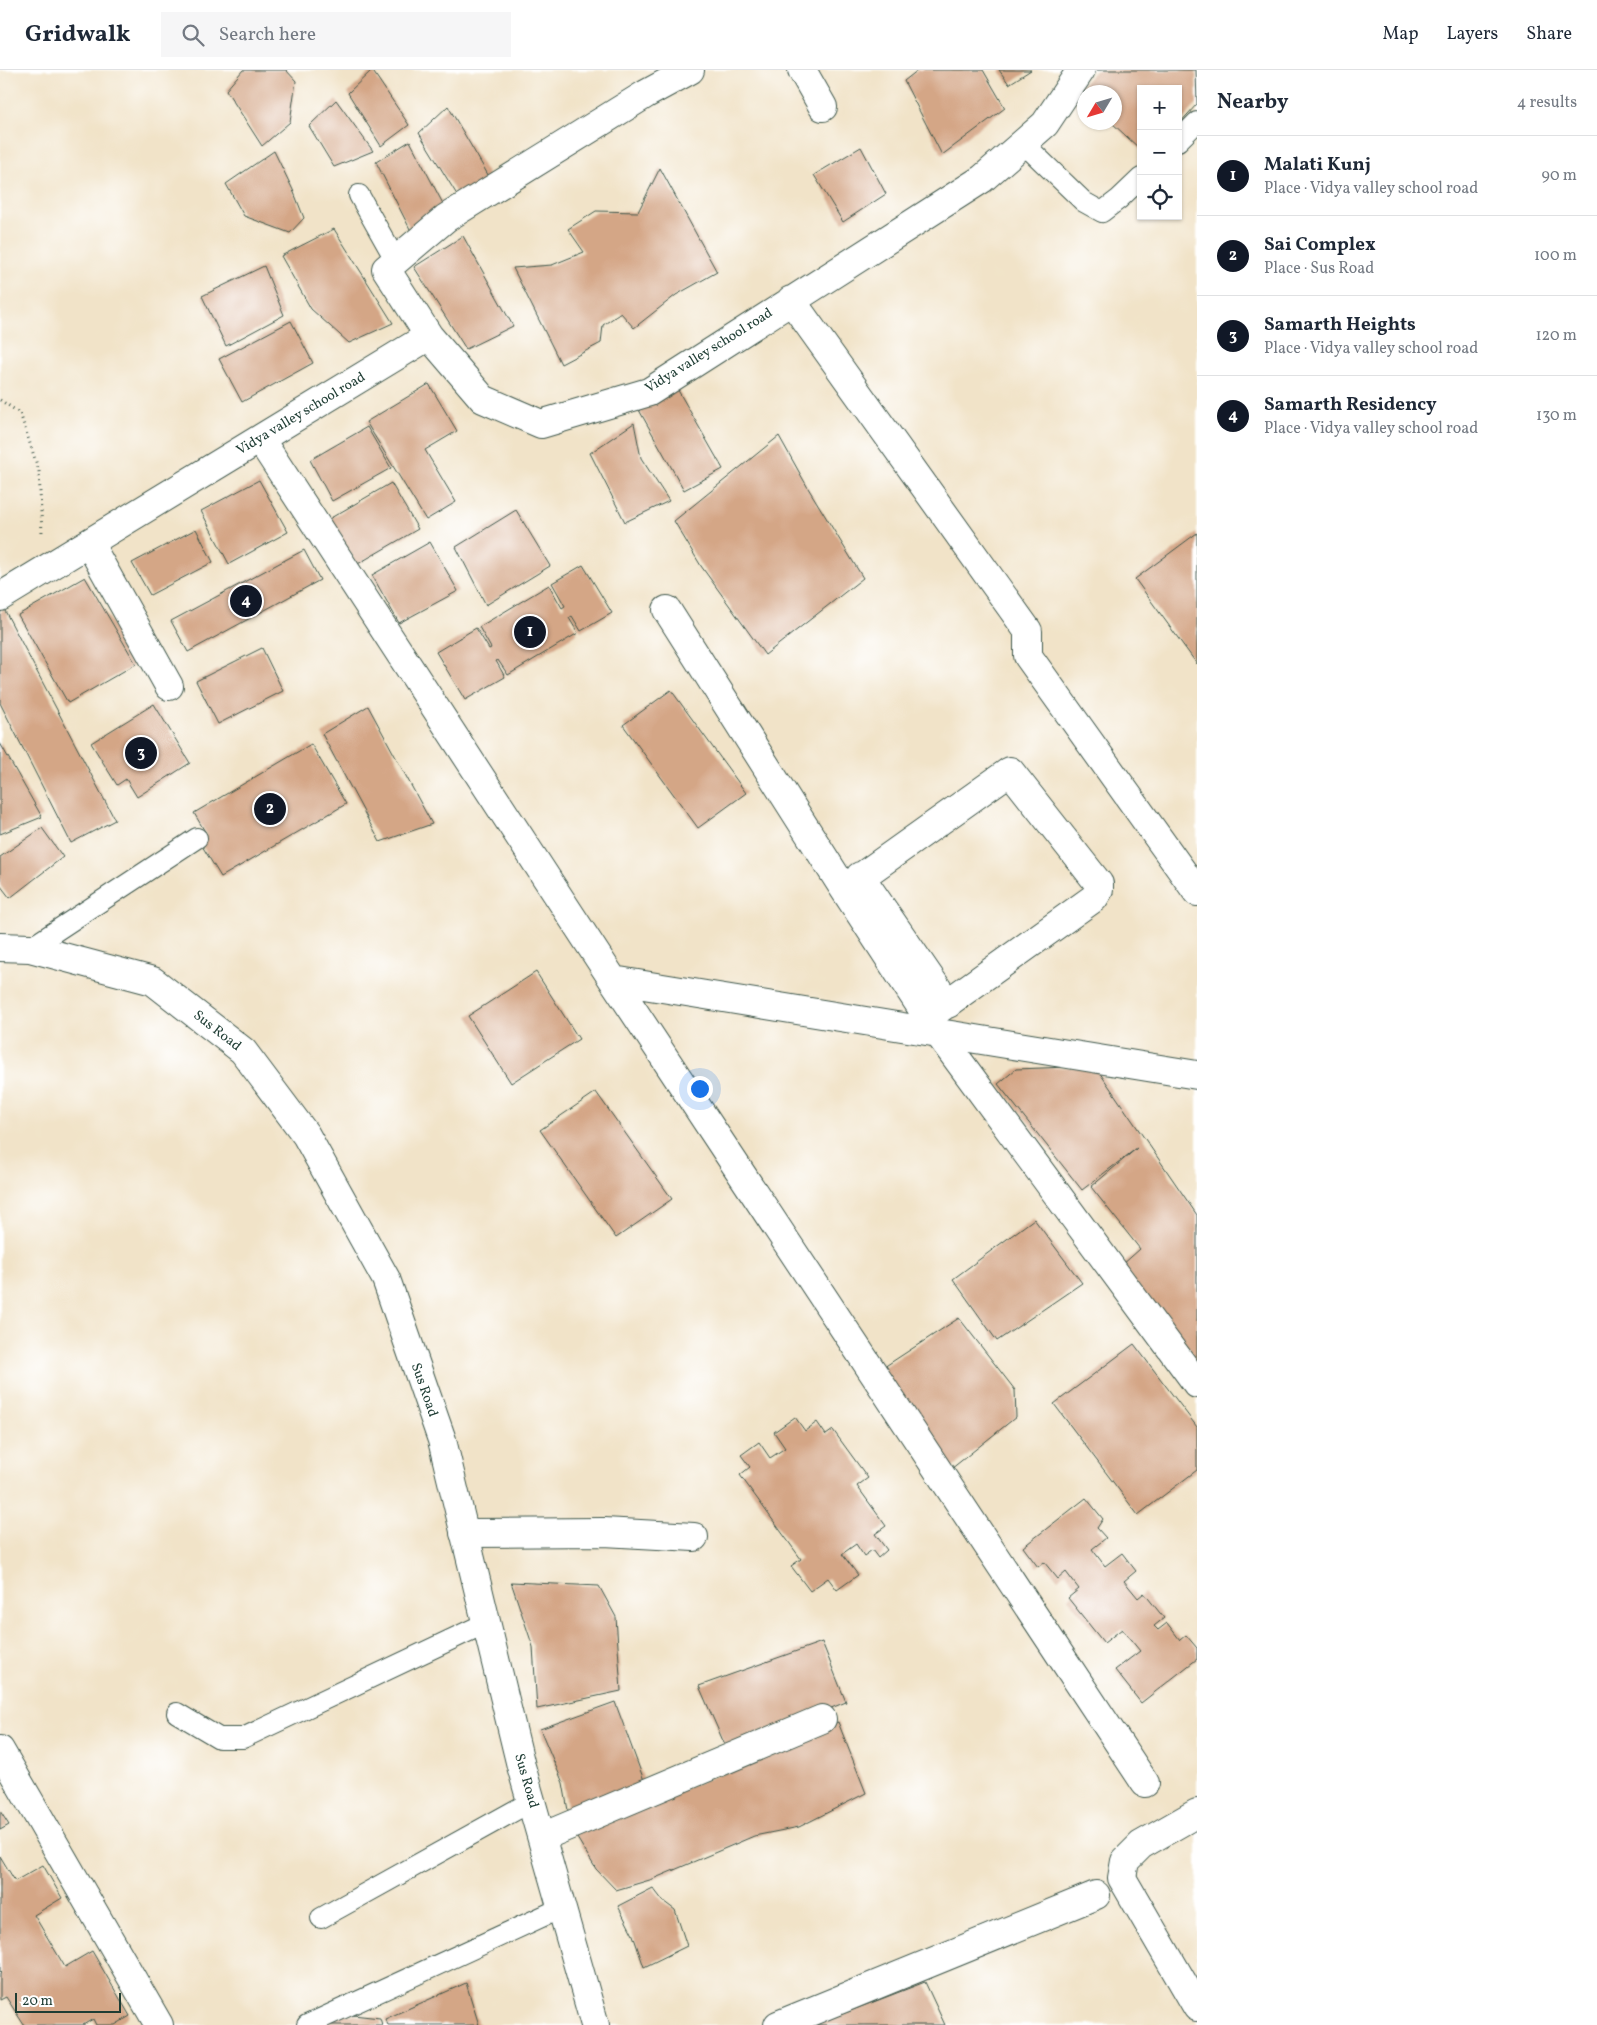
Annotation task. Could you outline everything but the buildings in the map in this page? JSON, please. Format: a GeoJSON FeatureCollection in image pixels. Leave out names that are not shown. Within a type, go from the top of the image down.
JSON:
{"type":"FeatureCollection","features":[{"type":"Feature","properties":{"kind":"street"},"geometry":{"type":"LineString","coordinates":[[429,336],[386,269],[446,218],[646,94],[690,70]]}},
{"type":"Feature","properties":{"kind":"street"},"geometry":{"type":"LineString","coordinates":[[802,70],[823,107]]}},
{"type":"Feature","properties":{"kind":"street","name":"Vidya valley school road"},"geometry":{"type":"LineString","coordinates":[[0,597],[429,336],[483,399],[541,424],[649,392],[982,179],[1045,124],[1081,70]]}},
{"type":"Feature","properties":{"kind":"street"},"geometry":{"type":"LineString","coordinates":[[791,300],[1028,631],[1028,656],[1197,892]]}},
{"type":"Feature","properties":{"kind":"street"},"geometry":{"type":"LineString","coordinates":[[260,439],[613,980],[1145,1783]]}},
{"type":"Feature","properties":{"kind":"street"},"geometry":{"type":"LineString","coordinates":[[89,543],[169,686]]}},
{"type":"Feature","properties":{"kind":"street"},"geometry":{"type":"LineString","coordinates":[[667,610],[852,882],[938,1018],[1197,1384]]}},
{"type":"Feature","properties":{"kind":"street"},"geometry":{"type":"LineString","coordinates":[[852,882],[1010,770],[1099,884],[1099,890],[1094,898],[938,1018]]}},
{"type":"Feature","properties":{"kind":"street","name":"Sus Road"},"geometry":{"type":"LineString","coordinates":[[0,947],[30,948],[153,981],[243,1051],[306,1135],[386,1279],[442,1440],[486,1623],[532,1801],[595,2025]]}},
{"type":"Feature","properties":{"kind":"street"},"geometry":{"type":"LineString","coordinates":[[613,980],[938,1018],[1197,1075]]}},
{"type":"Feature","properties":{"kind":"street"},"geometry":{"type":"LineString","coordinates":[[464,1533],[604,1532],[694,1537]]}},
{"type":"Feature","properties":{"kind":"street"},"geometry":{"type":"LineString","coordinates":[[542,1836],[822,1719]]}},
{"type":"Feature","properties":{"kind":"street"},"geometry":{"type":"LineString","coordinates":[[0,1750],[159,2025]]}},
{"type":"Feature","properties":{"kind":"street"},"geometry":{"type":"LineString","coordinates":[[1197,1813],[1141,1845],[1125,1861],[1122,1878],[1197,2008]]}},
{"type":"Feature","properties":{"kind":"street"},"geometry":{"type":"LineString","coordinates":[[778,2025],[1096,1895]]}},
{"type":"Feature","properties":{"kind":"lane"},"geometry":{"type":"LineString","coordinates":[[1182,137],[1197,122]]}},
{"type":"Feature","properties":{"kind":"lane"},"geometry":{"type":"LineString","coordinates":[[1022,143],[1084,202],[1102,212],[1137,182]]}},
{"type":"Feature","properties":{"kind":"lane"},"geometry":{"type":"LineString","coordinates":[[359,194],[396,261]]}},
{"type":"Feature","properties":{"kind":"lane"},"geometry":{"type":"LineString","coordinates":[[30,948],[197,838]]}},
{"type":"Feature","properties":{"kind":"lane"},"geometry":{"type":"LineString","coordinates":[[177,1713],[219,1738],[242,1738],[486,1623]]}},
{"type":"Feature","properties":{"kind":"lane"},"geometry":{"type":"LineString","coordinates":[[321,1918],[532,1801]]}},
{"type":"Feature","properties":{"kind":"lane"},"geometry":{"type":"LineString","coordinates":[[307,2025],[562,1908]]}},
{"type":"Feature","properties":{"kind":"path"},"geometry":{"type":"LineString","coordinates":[[0,400],[20,413],[39,471],[44,570]]}},
{"type":"Feature","properties":{"kind":"place","name":"Samarth Residency"},"geometry":{"type":"Point","coordinates":[246,601]}},
{"type":"Feature","properties":{"kind":"place","name":"Malati Kunj"},"geometry":{"type":"Point","coordinates":[530,632]}},
{"type":"Feature","properties":{"kind":"place","name":"Samarth Heights"},"geometry":{"type":"Point","coordinates":[141,753]}},
{"type":"Feature","properties":{"kind":"place","name":"Sai Complex"},"geometry":{"type":"Point","coordinates":[270,809]}}]}
